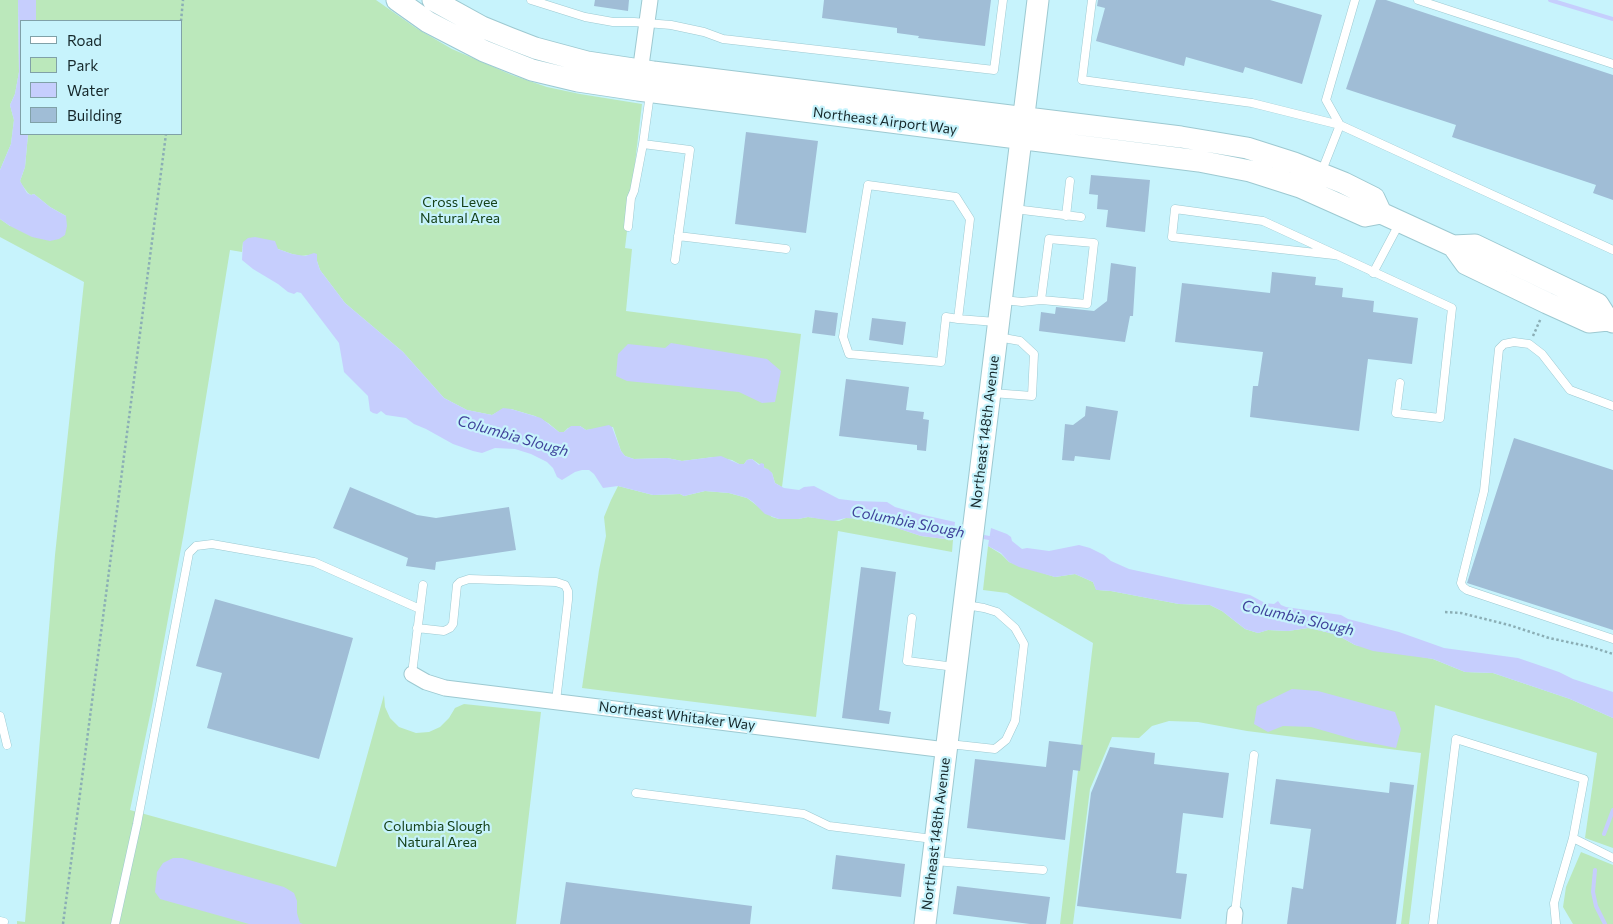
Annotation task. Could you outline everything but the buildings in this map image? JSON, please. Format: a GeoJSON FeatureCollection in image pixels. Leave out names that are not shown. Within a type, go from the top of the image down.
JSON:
{"type":"FeatureCollection","features":[{"type":"Feature","properties":{"kind":"main road","name":"Northeast Airport Way"},"geometry":{"type":"LineString","coordinates":[[397,0],[447,33],[507,61],[553,76],[648,81],[1022,128],[1215,142],[1271,155],[1321,173],[1374,198],[1391,217]]}},
{"type":"Feature","properties":{"kind":"main road","name":"Northeast 148th Avenue"},"geometry":{"type":"LineString","coordinates":[[925,924],[1038,0]]}},
{"type":"Feature","properties":{"kind":"main road","name":"Northeast Airport Way"},"geometry":{"type":"LineString","coordinates":[[442,2],[482,27],[536,48],[648,81]]}},
{"type":"Feature","properties":{"kind":"main road","name":"Northeast Airport Way"},"geometry":{"type":"LineString","coordinates":[[1022,128],[1222,164],[1278,179],[1365,216],[1391,217],[1453,246],[1475,245],[1598,304],[1611,321]]}},
{"type":"Feature","properties":{"kind":"main road","name":"Northeast Airport Way"},"geometry":{"type":"LineString","coordinates":[[1453,246],[1466,264],[1547,303],[1589,322],[1611,321]]}},
{"type":"Feature","properties":{"kind":"street"},"geometry":{"type":"LineString","coordinates":[[648,81],[647,23],[650,0]]}},
{"type":"Feature","properties":{"kind":"street","name":"Northeast Whitaker Way"},"geometry":{"type":"LineString","coordinates":[[412,674],[426,682],[446,688],[946,747]]}},
{"type":"Feature","properties":{"kind":"lane"},"geometry":{"type":"LineString","coordinates":[[531,0],[585,17],[613,22],[647,23],[695,30],[723,39],[994,70],[1003,0]]}},
{"type":"Feature","properties":{"kind":"lane"},"geometry":{"type":"LineString","coordinates":[[1092,0],[1082,80],[1252,103],[1340,125],[1613,250]]}},
{"type":"Feature","properties":{"kind":"lane"},"geometry":{"type":"LineString","coordinates":[[1340,125],[1326,100],[1355,0]]}},
{"type":"Feature","properties":{"kind":"lane"},"geometry":{"type":"LineString","coordinates":[[1418,0],[1613,64]]}},
{"type":"Feature","properties":{"kind":"lane"},"geometry":{"type":"LineString","coordinates":[[628,227],[631,198],[644,144],[648,81]]}},
{"type":"Feature","properties":{"kind":"lane"},"geometry":{"type":"LineString","coordinates":[[1321,173],[1340,125]]}},
{"type":"Feature","properties":{"kind":"lane"},"geometry":{"type":"LineString","coordinates":[[644,144],[690,150],[675,260]]}},
{"type":"Feature","properties":{"kind":"lane"},"geometry":{"type":"LineString","coordinates":[[1066,216],[1070,181]]}},
{"type":"Feature","properties":{"kind":"lane"},"geometry":{"type":"LineString","coordinates":[[958,319],[970,219],[956,197],[868,185],[843,337],[849,354],[942,362],[946,317],[997,329],[1020,341],[1034,354],[1032,396],[990,393]]}},
{"type":"Feature","properties":{"kind":"lane"},"geometry":{"type":"LineString","coordinates":[[1012,209],[1081,217]]}},
{"type":"Feature","properties":{"kind":"lane"},"geometry":{"type":"LineString","coordinates":[[1334,255],[1172,237],[1175,209],[1263,221],[1452,308],[1440,418],[1396,413],[1400,383]]}},
{"type":"Feature","properties":{"kind":"lane"},"geometry":{"type":"LineString","coordinates":[[1373,273],[1391,217]]}},
{"type":"Feature","properties":{"kind":"lane"},"geometry":{"type":"LineString","coordinates":[[678,236],[786,250]]}},
{"type":"Feature","properties":{"kind":"lane"},"geometry":{"type":"LineString","coordinates":[[1001,299],[1022,302],[1041,300],[1087,304],[1094,243],[1049,239],[1041,300]]}},
{"type":"Feature","properties":{"kind":"lane"},"geometry":{"type":"LineString","coordinates":[[1613,406],[1570,390],[1542,354],[1529,344],[1509,343],[1504,344],[1499,349],[1484,491],[1461,584],[1467,590],[1613,639]]}},
{"type":"Feature","properties":{"kind":"lane"},"geometry":{"type":"LineString","coordinates":[[115,924],[137,824],[189,553],[196,546],[212,544],[314,562],[420,609]]}},
{"type":"Feature","properties":{"kind":"lane"},"geometry":{"type":"LineString","coordinates":[[417,628],[444,630],[450,628],[453,624],[458,585],[460,582],[469,579],[556,582],[565,585],[568,591],[568,600],[556,701]]}},
{"type":"Feature","properties":{"kind":"lane"},"geometry":{"type":"LineString","coordinates":[[412,674],[423,585]]}},
{"type":"Feature","properties":{"kind":"lane"},"geometry":{"type":"LineString","coordinates":[[946,747],[995,750],[1006,740],[1015,722],[1024,644],[1015,628],[997,612],[964,605]]}},
{"type":"Feature","properties":{"kind":"lane"},"geometry":{"type":"LineString","coordinates":[[912,618],[907,661],[957,667]]}},
{"type":"Feature","properties":{"kind":"lane"},"geometry":{"type":"LineString","coordinates":[[0,716],[7,745]]}},
{"type":"Feature","properties":{"kind":"lane"},"geometry":{"type":"LineString","coordinates":[[1433,924],[1456,740],[1584,780],[1573,838],[1554,903],[1556,924]]}},
{"type":"Feature","properties":{"kind":"lane"},"geometry":{"type":"LineString","coordinates":[[1235,918],[1254,755]]}},
{"type":"Feature","properties":{"kind":"lane"},"geometry":{"type":"LineString","coordinates":[[636,793],[804,814],[829,826],[935,840]]}},
{"type":"Feature","properties":{"kind":"lane"},"geometry":{"type":"LineString","coordinates":[[1573,838],[1613,858]]}},
{"type":"Feature","properties":{"kind":"lane"},"geometry":{"type":"LineString","coordinates":[[933,860],[1043,870]]}},
{"type":"Feature","properties":{"kind":"path"},"geometry":{"type":"LineString","coordinates":[[180,20],[183,0]]}},
{"type":"Feature","properties":{"kind":"path"},"geometry":{"type":"LineString","coordinates":[[63,924],[166,135]]}},
{"type":"Feature","properties":{"kind":"path"},"geometry":{"type":"LineString","coordinates":[[1529,344],[1547,303]]}},
{"type":"Feature","properties":{"kind":"path"},"geometry":{"type":"LineString","coordinates":[[1445,612],[1461,613],[1509,625],[1555,640],[1591,647],[1613,654]]}},
{"type":"Feature","properties":{"kind":"green space"},"geometry":{"type":"Polygon","coordinates":[[[0,0],[18,0],[19,72],[15,94],[10,105],[14,120],[11,144],[0,170],[0,0]]]}},
{"type":"Feature","properties":{"kind":"green space"},"geometry":{"type":"Polygon","coordinates":[[[36,0],[376,0],[416,28],[452,49],[512,75],[547,87],[642,104],[625,248],[632,249],[626,311],[801,334],[782,487],[775,483],[772,473],[752,459],[747,460],[744,464],[739,464],[732,460],[714,457],[682,461],[667,458],[634,459],[625,456],[621,451],[613,427],[586,430],[580,426],[559,432],[535,416],[511,409],[503,409],[492,415],[467,410],[444,398],[403,352],[345,303],[320,270],[317,254],[301,256],[243,242],[242,252],[230,250],[184,532],[152,706],[130,810],[336,867],[384,695],[385,707],[390,718],[399,727],[416,733],[429,732],[440,727],[455,708],[464,704],[541,712],[516,924],[17,924],[17,921],[25,922],[55,555],[84,282],[0,237],[0,219],[10,226],[66,216],[50,207],[34,194],[28,193],[20,181],[25,167],[28,135],[182,135],[182,20],[36,20],[36,0]]]}},
{"type":"Feature","properties":{"kind":"green space"},"geometry":{"type":"Polygon","coordinates":[[[618,486],[653,495],[680,494],[684,496],[705,491],[729,493],[747,498],[772,517],[779,519],[808,517],[839,521],[846,518],[870,519],[921,536],[953,540],[952,552],[838,531],[816,717],[582,688],[599,570],[606,536],[604,517],[618,486]]]}},
{"type":"Feature","properties":{"kind":"green space"},"geometry":{"type":"Polygon","coordinates":[[[988,546],[1001,554],[1009,562],[1055,577],[1075,574],[1093,582],[1098,590],[1179,604],[1210,605],[1222,611],[1245,629],[1258,633],[1268,630],[1288,631],[1308,628],[1337,635],[1355,645],[1433,659],[1465,672],[1493,673],[1570,699],[1613,718],[1613,848],[1585,838],[1597,753],[1435,705],[1409,924],[1401,924],[1421,753],[1247,731],[1198,722],[1169,721],[1152,726],[1139,738],[1112,737],[1090,789],[1073,924],[1060,924],[1093,643],[1007,593],[983,590],[988,546]]]}},
{"type":"Feature","properties":{"kind":"green space"},"geometry":{"type":"Polygon","coordinates":[[[1581,852],[1613,865],[1613,924],[1573,924],[1563,907],[1566,887],[1581,852]]]}},
{"type":"Feature","properties":{"kind":"water"},"geometry":{"type":"Polygon","coordinates":[[[18,0],[36,0],[36,20],[20,20],[20,135],[28,135],[25,167],[20,181],[27,193],[34,194],[50,207],[66,216],[67,226],[65,235],[50,241],[32,237],[0,219],[0,170],[11,144],[14,120],[10,105],[15,94],[19,72],[18,0]]]}},
{"type":"Feature","properties":{"kind":"water"},"geometry":{"type":"Polygon","coordinates":[[[255,237],[275,241],[278,249],[292,254],[305,256],[317,254],[320,270],[345,303],[403,352],[444,398],[467,410],[492,415],[503,408],[511,409],[541,418],[559,432],[564,432],[571,426],[580,426],[586,430],[609,425],[612,427],[621,451],[625,456],[634,459],[667,458],[682,461],[721,456],[739,464],[744,464],[747,460],[752,459],[759,465],[761,463],[764,464],[764,468],[772,473],[775,483],[784,488],[799,490],[804,487],[814,486],[839,499],[887,502],[895,507],[955,522],[953,540],[921,536],[870,519],[846,518],[833,521],[808,517],[779,519],[765,514],[747,498],[729,493],[705,491],[684,496],[680,494],[653,495],[618,486],[603,488],[589,470],[575,472],[562,480],[557,477],[553,468],[547,462],[531,454],[515,449],[495,448],[482,453],[473,451],[453,444],[406,418],[386,415],[381,411],[377,414],[373,413],[370,411],[368,396],[344,372],[339,343],[301,293],[297,292],[294,294],[288,292],[242,260],[243,242],[248,238],[255,237]]]}},
{"type":"Feature","properties":{"kind":"water"},"geometry":{"type":"Polygon","coordinates":[[[671,343],[767,359],[781,371],[775,402],[762,403],[739,392],[627,381],[616,376],[618,354],[628,344],[665,348],[671,343]]]}},
{"type":"Feature","properties":{"kind":"water"},"geometry":{"type":"Polygon","coordinates":[[[991,528],[1007,534],[1022,549],[1049,551],[1079,545],[1090,548],[1129,569],[1250,595],[1265,603],[1274,604],[1278,601],[1286,607],[1341,615],[1348,619],[1399,632],[1444,648],[1518,658],[1613,692],[1613,718],[1570,699],[1493,673],[1465,672],[1433,659],[1373,651],[1355,645],[1337,635],[1308,628],[1288,631],[1268,630],[1258,633],[1245,629],[1222,611],[1210,605],[1179,604],[1111,591],[1096,590],[1093,582],[1075,574],[1055,577],[1019,567],[988,546],[991,528]]]}},
{"type":"Feature","properties":{"kind":"water"},"geometry":{"type":"Polygon","coordinates":[[[1292,689],[1318,691],[1395,712],[1401,729],[1396,748],[1356,740],[1311,727],[1283,726],[1268,732],[1254,724],[1257,706],[1292,689]]]}},
{"type":"Feature","properties":{"kind":"water"},"geometry":{"type":"Polygon","coordinates":[[[173,858],[182,858],[284,887],[294,893],[297,901],[297,913],[300,923],[303,924],[249,924],[160,899],[155,892],[157,872],[163,863],[173,858]]]}},
{"type":"Feature","properties":{"kind":"waterway","name":"Columbia Slough"},"geometry":{"type":"LineString","coordinates":[[1550,0],[1613,19]]}},
{"type":"Feature","properties":{"kind":"waterway","name":"Columbia Slough"},"geometry":{"type":"LineString","coordinates":[[950,530],[965,533]]}},
{"type":"Feature","properties":{"kind":"waterway","name":"Columbia Slough"},"geometry":{"type":"LineString","coordinates":[[979,536],[994,539]]}},
{"type":"Feature","properties":{"kind":"waterway"},"geometry":{"type":"LineString","coordinates":[[1604,834],[1613,810]]}},
{"type":"Feature","properties":{"kind":"waterway"},"geometry":{"type":"LineString","coordinates":[[1595,870],[1593,892],[1596,906],[1605,924]]}},
{"type":"Feature","properties":{"kind":"park label","name":"Cross Levee Natural Area"},"geometry":{"type":"Point","coordinates":[460,210]}},
{"type":"Feature","properties":{"kind":"park label","name":"Columbia Slough Natural Area"},"geometry":{"type":"Point","coordinates":[437,834]}}]}
